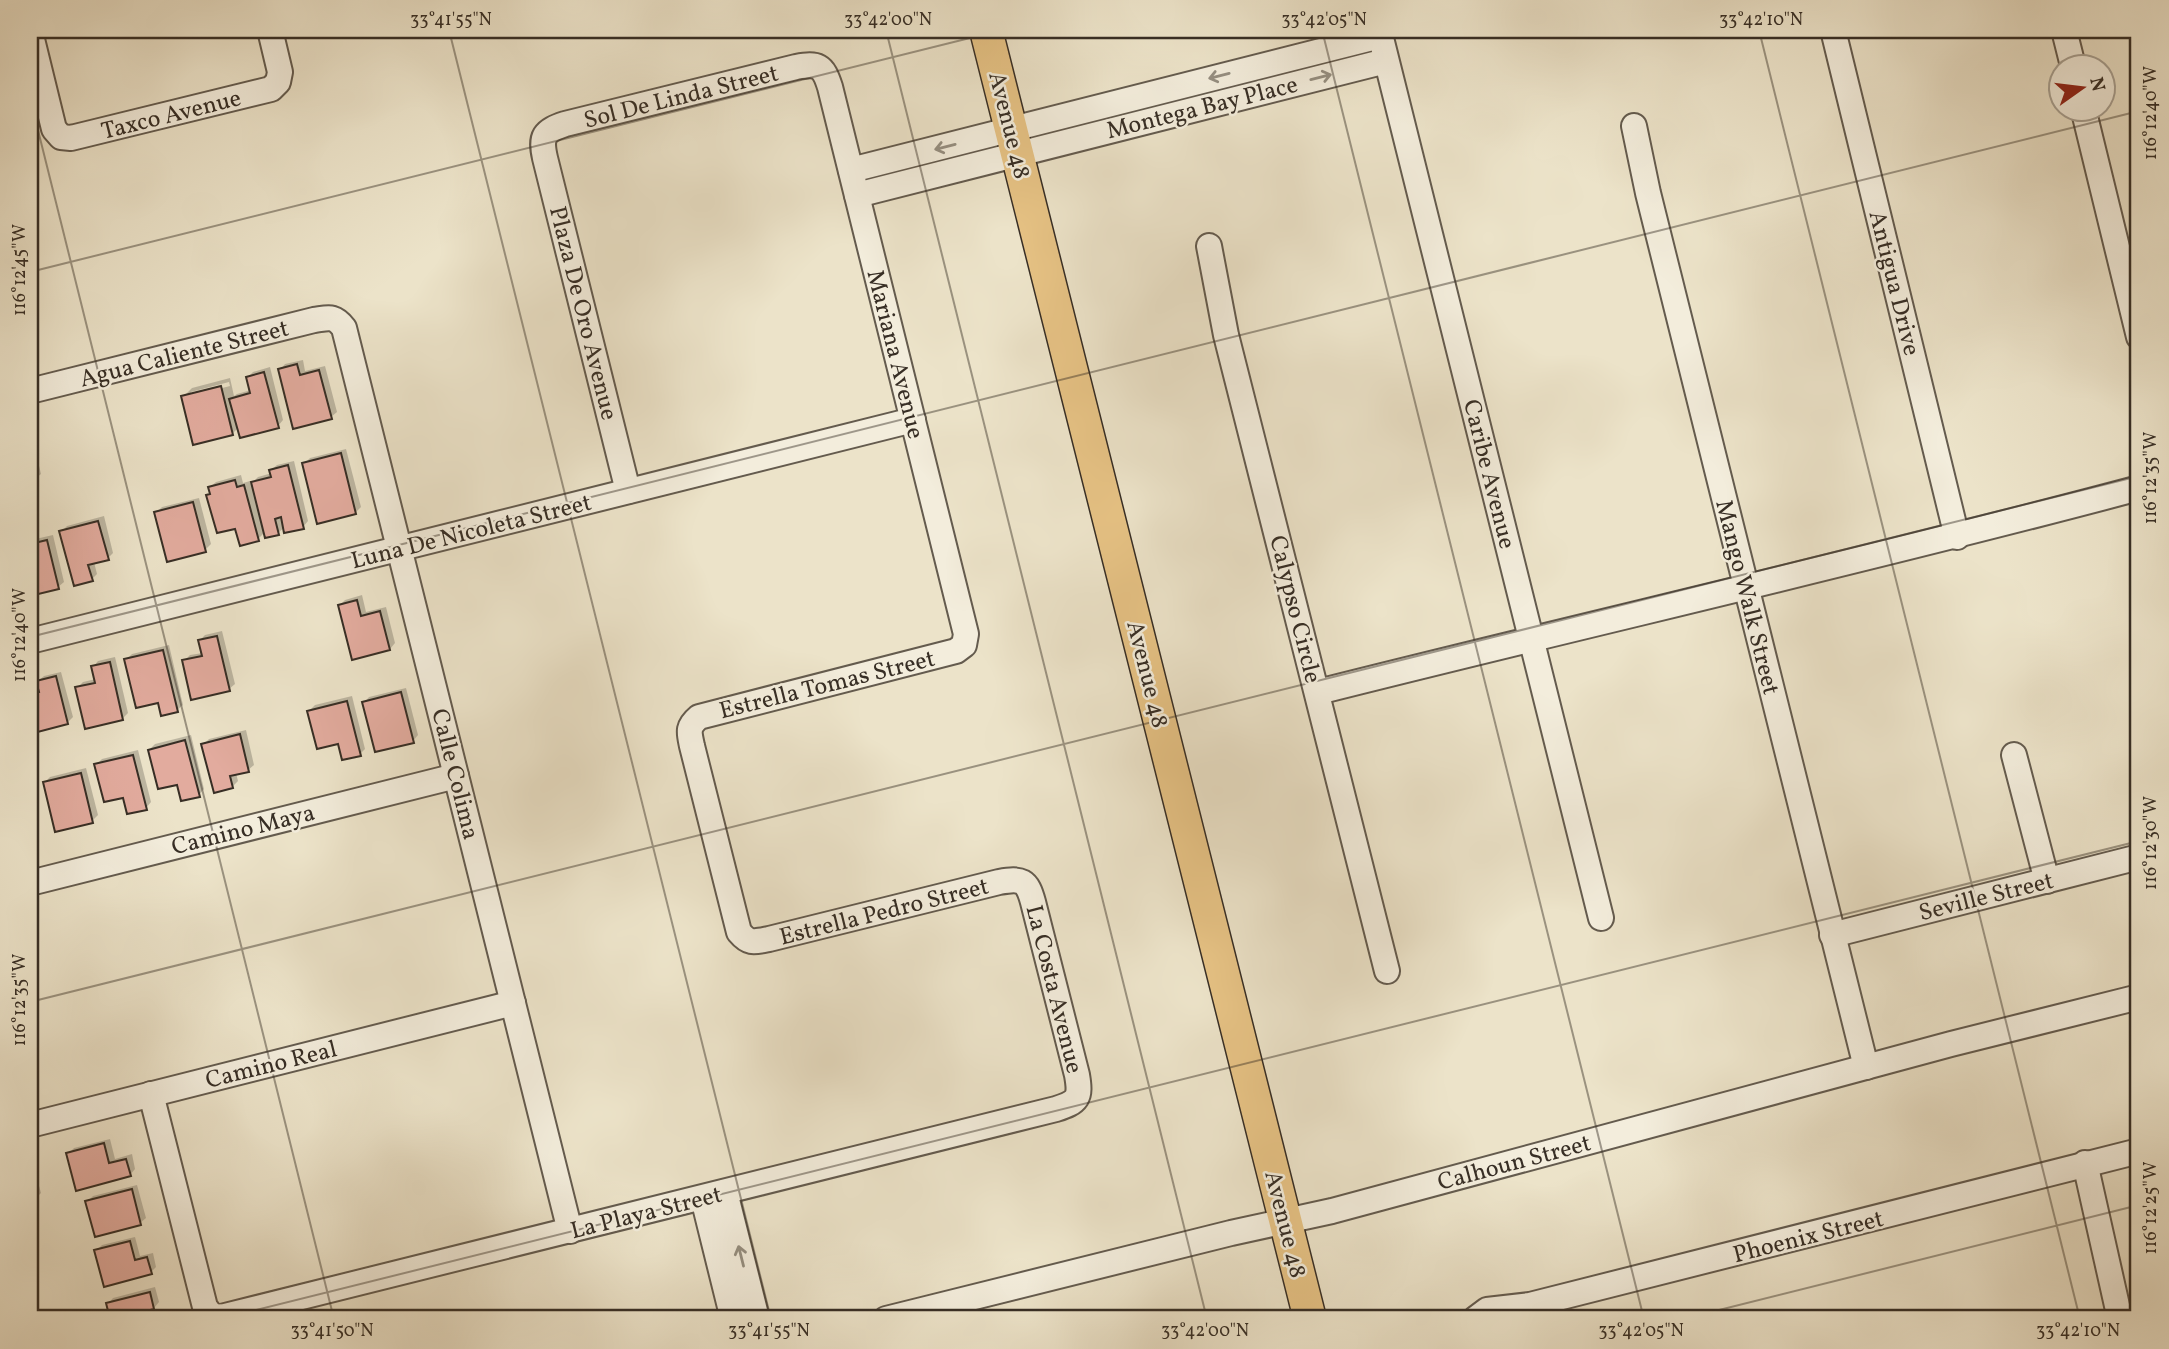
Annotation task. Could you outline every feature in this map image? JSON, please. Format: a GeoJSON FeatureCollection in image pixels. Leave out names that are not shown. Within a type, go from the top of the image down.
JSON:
{"type":"FeatureCollection","features":[{"type":"Feature","properties":{"kind":"main road","name":"Avenue 48"},"geometry":{"type":"LineString","coordinates":[[986,30],[1310,1319]]}},
{"type":"Feature","properties":{"kind":"street","name":"Taxco Avenue"},"geometry":{"type":"LineString","coordinates":[[30,32],[54,128],[61,136],[71,138],[271,89],[278,82],[280,72],[270,30]]}},
{"type":"Feature","properties":{"kind":"street","name":"Antigua Drive"},"geometry":{"type":"LineString","coordinates":[[1833,30],[1957,537]]}},
{"type":"Feature","properties":{"kind":"street"},"geometry":{"type":"LineString","coordinates":[[2064,30],[2070,52]]}},
{"type":"Feature","properties":{"kind":"street","name":"Montega Bay Place"},"geometry":{"type":"LineString","coordinates":[[1015,142],[1057,117],[1379,33]]}},
{"type":"Feature","properties":{"kind":"street","name":"Caribe Avenue"},"geometry":{"type":"LineString","coordinates":[[1379,33],[1601,918]]}},
{"type":"Feature","properties":{"kind":"street","name":"Montega Bay Place"},"geometry":{"type":"LineString","coordinates":[[1015,142],[1061,141],[1386,61]]}},
{"type":"Feature","properties":{"kind":"street","name":"Sol De Linda Street"},"geometry":{"type":"LineString","coordinates":[[545,135],[565,124],[796,67],[819,66]]}},
{"type":"Feature","properties":{"kind":"street","name":"Mariana Avenue"},"geometry":{"type":"LineString","coordinates":[[819,66],[826,75],[857,195],[963,621],[966,634],[964,645]]}},
{"type":"Feature","properties":{"kind":"street"},"geometry":{"type":"LineString","coordinates":[[2086,122],[2139,337]]}},
{"type":"Feature","properties":{"kind":"street","name":"Mango Walk Street"},"geometry":{"type":"LineString","coordinates":[[1634,126],[1648,193],[1866,1067]]}},
{"type":"Feature","properties":{"kind":"street","name":"Plaza De Oro Avenue"},"geometry":{"type":"LineString","coordinates":[[545,135],[542,145],[545,159],[628,491]]}},
{"type":"Feature","properties":{"kind":"street"},"geometry":{"type":"LineString","coordinates":[[850,170],[1015,142]]}},
{"type":"Feature","properties":{"kind":"street"},"geometry":{"type":"LineString","coordinates":[[857,195],[1015,142]]}},
{"type":"Feature","properties":{"kind":"street","name":"Calypso Circle"},"geometry":{"type":"LineString","coordinates":[[1209,246],[1226,335],[1387,971]]}},
{"type":"Feature","properties":{"kind":"street","name":"Agua Caliente Street"},"geometry":{"type":"LineString","coordinates":[[30,391],[314,320],[338,320]]}},
{"type":"Feature","properties":{"kind":"street","name":"Calle Colima"},"geometry":{"type":"LineString","coordinates":[[338,320],[348,341],[570,1231]]}},
{"type":"Feature","properties":{"kind":"street","name":"Luna De Nicoleta Street"},"geometry":{"type":"LineString","coordinates":[[30,641],[913,420]]}},
{"type":"Feature","properties":{"kind":"street"},"geometry":{"type":"LineString","coordinates":[[1318,692],[1957,537],[2139,488]]}},
{"type":"Feature","properties":{"kind":"street","name":"Estrella Tomas Street"},"geometry":{"type":"LineString","coordinates":[[746,940],[739,932],[689,733],[691,723],[712,712],[943,655],[964,645]]}},
{"type":"Feature","properties":{"kind":"street"},"geometry":{"type":"LineString","coordinates":[[2014,755],[2047,881]]}},
{"type":"Feature","properties":{"kind":"street","name":"Camino Maya"},"geometry":{"type":"LineString","coordinates":[[30,883],[456,776]]}},
{"type":"Feature","properties":{"kind":"street","name":"Seville Street"},"geometry":{"type":"LineString","coordinates":[[1832,935],[2139,858]]}},
{"type":"Feature","properties":{"kind":"street","name":"Estrella Pedro Street"},"geometry":{"type":"LineString","coordinates":[[746,940],[755,942],[769,939],[1013,879],[1023,881]]}},
{"type":"Feature","properties":{"kind":"street","name":"La Costa Avenue"},"geometry":{"type":"LineString","coordinates":[[1023,881],[1030,889],[1073,1062],[1079,1089],[1077,1099]]}},
{"type":"Feature","properties":{"kind":"street","name":"Calhoun Street"},"geometry":{"type":"LineString","coordinates":[[886,1319],[1231,1233],[1332,1211],[1866,1067],[2139,997]]}},
{"type":"Feature","properties":{"kind":"street","name":"Camino Real"},"geometry":{"type":"LineString","coordinates":[[30,1125],[513,1003]]}},
{"type":"Feature","properties":{"kind":"street","name":"La Playa Street"},"geometry":{"type":"LineString","coordinates":[[151,1094],[205,1307],[211,1315],[221,1317],[1056,1110],[1077,1099]]}},
{"type":"Feature","properties":{"kind":"street","name":"Phoenix Street"},"geometry":{"type":"LineString","coordinates":[[1475,1318],[1487,1310],[1530,1305],[2139,1151]]}},
{"type":"Feature","properties":{"kind":"street"},"geometry":{"type":"LineString","coordinates":[[2085,1163],[2120,1319]]}},
{"type":"Feature","properties":{"kind":"street"},"geometry":{"type":"LineString","coordinates":[[714,1195],[733,1319]]}},
{"type":"Feature","properties":{"kind":"street"},"geometry":{"type":"LineString","coordinates":[[714,1195],[757,1319]]}},
{"type":"Feature","properties":{"kind":"building"},"geometry":{"type":"Polygon","coordinates":[[[297,364],[300,375],[319,370],[332,419],[293,429],[278,369],[297,364]]]}},
{"type":"Feature","properties":{"kind":"building"},"geometry":{"type":"Polygon","coordinates":[[[264,372],[279,428],[240,438],[229,399],[250,393],[246,377],[264,372]]]}},
{"type":"Feature","properties":{"kind":"building"},"geometry":{"type":"Polygon","coordinates":[[[221,386],[233,435],[193,445],[181,396],[221,386]]]}},
{"type":"Feature","properties":{"kind":"building"},"geometry":{"type":"Polygon","coordinates":[[[341,453],[356,514],[317,524],[302,463],[341,453]]]}},
{"type":"Feature","properties":{"kind":"building"},"geometry":{"type":"Polygon","coordinates":[[[30,455],[36,481],[30,482],[30,455]]]}},
{"type":"Feature","properties":{"kind":"building"},"geometry":{"type":"Polygon","coordinates":[[[288,465],[304,529],[284,533],[281,517],[275,519],[279,535],[265,538],[251,482],[271,477],[269,470],[288,465]]]}},
{"type":"Feature","properties":{"kind":"building"},"geometry":{"type":"Polygon","coordinates":[[[235,480],[237,487],[244,485],[259,541],[240,546],[235,529],[217,533],[206,495],[210,494],[208,487],[235,480]]]}},
{"type":"Feature","properties":{"kind":"building"},"geometry":{"type":"Polygon","coordinates":[[[193,502],[206,552],[167,562],[154,512],[193,502]]]}},
{"type":"Feature","properties":{"kind":"building"},"geometry":{"type":"Polygon","coordinates":[[[98,521],[109,560],[88,565],[93,581],[74,586],[59,531],[98,521]]]}},
{"type":"Feature","properties":{"kind":"building"},"geometry":{"type":"Polygon","coordinates":[[[47,540],[59,589],[30,596],[30,544],[47,540]]]}},
{"type":"Feature","properties":{"kind":"building"},"geometry":{"type":"Polygon","coordinates":[[[357,600],[361,616],[380,611],[390,650],[352,660],[338,605],[357,600]]]}},
{"type":"Feature","properties":{"kind":"building"},"geometry":{"type":"Polygon","coordinates":[[[217,636],[230,691],[191,700],[182,660],[202,656],[198,640],[217,636]]]}},
{"type":"Feature","properties":{"kind":"building"},"geometry":{"type":"Polygon","coordinates":[[[163,650],[178,712],[161,716],[158,703],[136,708],[124,659],[163,650]]]}},
{"type":"Feature","properties":{"kind":"building"},"geometry":{"type":"Polygon","coordinates":[[[110,662],[123,720],[85,729],[75,687],[95,683],[91,666],[110,662]]]}},
{"type":"Feature","properties":{"kind":"building"},"geometry":{"type":"Polygon","coordinates":[[[56,676],[68,724],[30,734],[30,694],[39,692],[36,681],[56,676]]]}},
{"type":"Feature","properties":{"kind":"building"},"geometry":{"type":"Polygon","coordinates":[[[401,692],[414,743],[375,752],[362,702],[401,692]]]}},
{"type":"Feature","properties":{"kind":"building"},"geometry":{"type":"Polygon","coordinates":[[[347,701],[361,756],[342,760],[338,744],[317,749],[307,711],[347,701]]]}},
{"type":"Feature","properties":{"kind":"building"},"geometry":{"type":"Polygon","coordinates":[[[240,734],[249,772],[230,776],[233,788],[214,793],[201,744],[240,734]]]}},
{"type":"Feature","properties":{"kind":"building"},"geometry":{"type":"Polygon","coordinates":[[[185,740],[200,797],[181,801],[177,785],[158,789],[148,750],[185,740]]]}},
{"type":"Feature","properties":{"kind":"building"},"geometry":{"type":"Polygon","coordinates":[[[133,755],[147,810],[127,814],[123,798],[104,802],[94,764],[133,755]]]}},
{"type":"Feature","properties":{"kind":"building"},"geometry":{"type":"Polygon","coordinates":[[[81,773],[93,823],[55,832],[43,782],[81,773]]]}},
{"type":"Feature","properties":{"kind":"building"},"geometry":{"type":"Polygon","coordinates":[[[104,1143],[109,1163],[126,1159],[131,1176],[76,1191],[66,1153],[104,1143]]]}},
{"type":"Feature","properties":{"kind":"building"},"geometry":{"type":"Polygon","coordinates":[[[30,1176],[36,1200],[30,1202],[30,1176]]]}},
{"type":"Feature","properties":{"kind":"building"},"geometry":{"type":"Polygon","coordinates":[[[132,1189],[141,1225],[95,1237],[85,1201],[132,1189]]]}},
{"type":"Feature","properties":{"kind":"building"},"geometry":{"type":"Polygon","coordinates":[[[130,1241],[135,1260],[147,1257],[152,1274],[104,1287],[94,1250],[130,1241]]]}},
{"type":"Feature","properties":{"kind":"building"},"geometry":{"type":"Polygon","coordinates":[[[150,1292],[154,1309],[139,1313],[141,1319],[110,1319],[106,1303],[150,1292]]]}}]}
